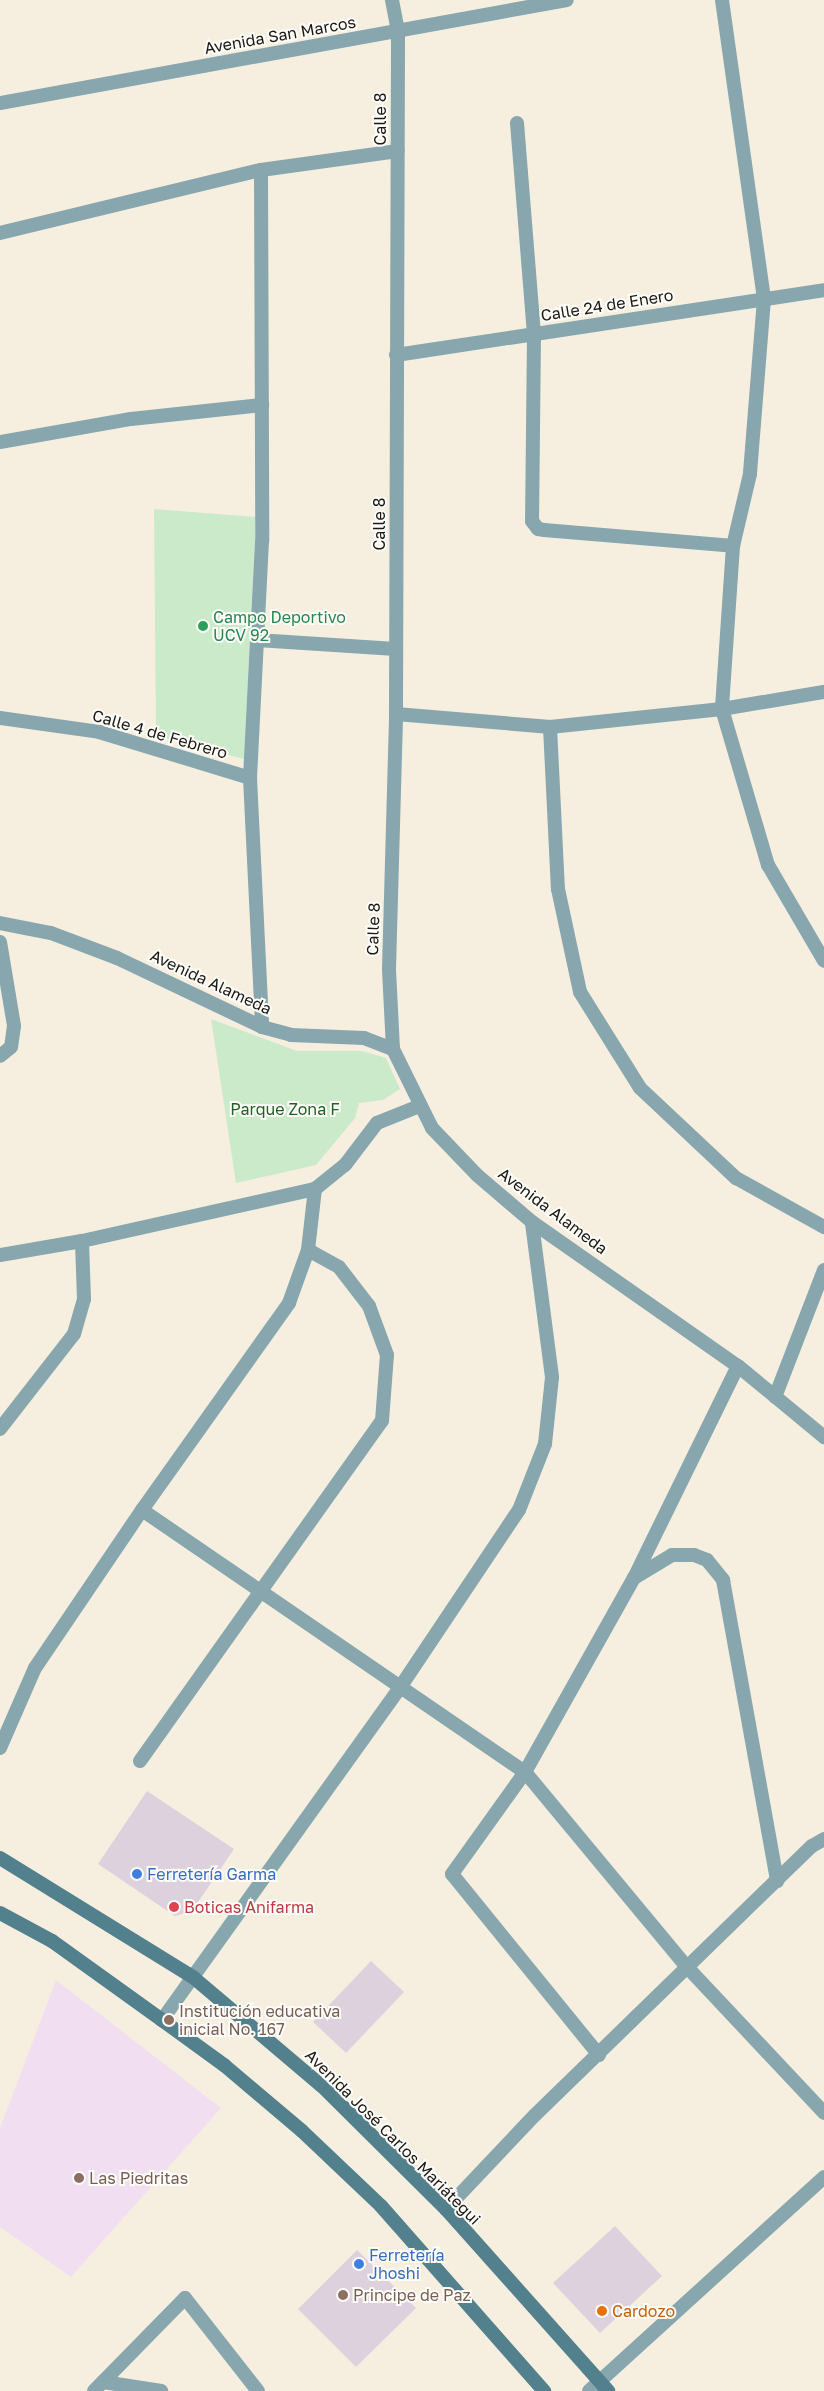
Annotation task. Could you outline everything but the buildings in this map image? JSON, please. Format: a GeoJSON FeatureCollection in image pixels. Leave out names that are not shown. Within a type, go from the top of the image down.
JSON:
{"type":"FeatureCollection","features":[{"type":"Feature","properties":{"kind":"main road","name":"Avenida José Carlos Mariátegui"},"geometry":{"type":"LineString","coordinates":[[0,1858],[194,1978],[322,2086],[446,2209],[599,2388]]}},
{"type":"Feature","properties":{"kind":"main road"},"geometry":{"type":"LineString","coordinates":[[0,1913],[52,1941],[162,2020],[224,2065],[302,2131],[382,2206],[544,2391]]}},
{"type":"Feature","properties":{"kind":"street","name":"Calle 8"},"geometry":{"type":"LineString","coordinates":[[392,0],[398,31],[396,714],[389,970],[393,1048]]}},
{"type":"Feature","properties":{"kind":"street","name":"Avenida San Marcos"},"geometry":{"type":"LineString","coordinates":[[0,103],[398,31],[529,3],[567,0]]}},
{"type":"Feature","properties":{"kind":"street"},"geometry":{"type":"LineString","coordinates":[[722,0],[764,299],[750,474],[733,546],[722,709],[768,865],[824,960]]}},
{"type":"Feature","properties":{"kind":"street"},"geometry":{"type":"LineString","coordinates":[[517,123],[534,334],[532,521],[538,529],[733,546]]}},
{"type":"Feature","properties":{"kind":"street"},"geometry":{"type":"LineString","coordinates":[[0,233],[261,170],[398,152]]}},
{"type":"Feature","properties":{"kind":"street"},"geometry":{"type":"LineString","coordinates":[[261,170],[262,541],[250,778],[262,1027]]}},
{"type":"Feature","properties":{"kind":"street","name":"Calle 24 de Enero"},"geometry":{"type":"LineString","coordinates":[[396,355],[824,290]]}},
{"type":"Feature","properties":{"kind":"street"},"geometry":{"type":"LineString","coordinates":[[0,442],[132,419],[262,405]]}},
{"type":"Feature","properties":{"kind":"street"},"geometry":{"type":"LineString","coordinates":[[257,640],[396,649]]}},
{"type":"Feature","properties":{"kind":"street"},"geometry":{"type":"LineString","coordinates":[[396,714],[550,728],[722,709],[824,692]]}},
{"type":"Feature","properties":{"kind":"street","name":"Calle 4 de Febrero"},"geometry":{"type":"LineString","coordinates":[[0,718],[99,732],[250,778]]}},
{"type":"Feature","properties":{"kind":"street"},"geometry":{"type":"LineString","coordinates":[[550,728],[558,889],[580,992],[640,1088],[736,1178],[824,1227]]}},
{"type":"Feature","properties":{"kind":"street","name":"Avenida Alameda"},"geometry":{"type":"LineString","coordinates":[[0,922],[51,933],[116,958],[262,1027],[290,1035],[364,1038],[393,1048],[408,1075],[419,1106],[432,1128],[477,1175],[532,1222],[738,1366],[824,1437]]}},
{"type":"Feature","properties":{"kind":"street"},"geometry":{"type":"LineString","coordinates":[[0,942],[14,1026],[11,1047],[0,1056]]}},
{"type":"Feature","properties":{"kind":"street"},"geometry":{"type":"LineString","coordinates":[[0,1255],[82,1241],[315,1190],[345,1165],[377,1123],[419,1106]]}},
{"type":"Feature","properties":{"kind":"street"},"geometry":{"type":"LineString","coordinates":[[0,1748],[35,1668],[142,1510],[264,1344],[290,1303],[308,1250],[315,1190]]}},
{"type":"Feature","properties":{"kind":"street"},"geometry":{"type":"LineString","coordinates":[[162,2020],[194,1978],[401,1686],[519,1510],[545,1444],[552,1377],[532,1222]]}},
{"type":"Feature","properties":{"kind":"street"},"geometry":{"type":"LineString","coordinates":[[0,1429],[74,1334],[84,1298],[82,1241]]}},
{"type":"Feature","properties":{"kind":"street"},"geometry":{"type":"LineString","coordinates":[[140,1761],[382,1421],[387,1355],[369,1306],[339,1267],[308,1250]]}},
{"type":"Feature","properties":{"kind":"street"},"geometry":{"type":"LineString","coordinates":[[775,1397],[824,1270]]}},
{"type":"Feature","properties":{"kind":"street"},"geometry":{"type":"LineString","coordinates":[[599,2055],[452,1874],[525,1772],[634,1578],[738,1366]]}},
{"type":"Feature","properties":{"kind":"street"},"geometry":{"type":"LineString","coordinates":[[142,1510],[525,1772],[688,1968],[824,2113]]}},
{"type":"Feature","properties":{"kind":"street"},"geometry":{"type":"LineString","coordinates":[[634,1578],[672,1555],[694,1555],[707,1560],[723,1580],[777,1881]]}},
{"type":"Feature","properties":{"kind":"street"},"geometry":{"type":"LineString","coordinates":[[446,2209],[535,2115],[777,1881],[824,1839]]}},
{"type":"Feature","properties":{"kind":"street"},"geometry":{"type":"LineString","coordinates":[[599,2388],[824,2177]]}},
{"type":"Feature","properties":{"kind":"street"},"geometry":{"type":"LineString","coordinates":[[99,2386],[185,2298],[258,2391]]}},
{"type":"Feature","properties":{"kind":"street"},"geometry":{"type":"LineString","coordinates":[[99,2386],[161,2391]]}},
{"type":"Feature","properties":{"kind":"shaded area","name":"Las Piedritas"},"geometry":{"type":"Polygon","coordinates":[[[56,1980],[221,2108],[71,2277],[0,2227],[0,2128],[56,1980]]]}},
{"type":"Feature","properties":{"kind":"green space","name":"Campo Deportivo UCV 92"},"geometry":{"type":"Polygon","coordinates":[[[154,509],[256,517],[244,759],[156,736],[154,509]]]}},
{"type":"Feature","properties":{"kind":"green space","name":"Parque Zona F"},"geometry":{"type":"Polygon","coordinates":[[[211,1019],[297,1051],[362,1051],[386,1058],[400,1089],[383,1100],[359,1103],[355,1118],[316,1165],[236,1183],[211,1019]]]}},
{"type":"Feature","properties":{"kind":"place","name":"Campo Deportivo UCV 92"},"geometry":{"type":"Point","coordinates":[203,626]}},
{"type":"Feature","properties":{"kind":"place","name":"Ferretería Garma"},"geometry":{"type":"Point","coordinates":[137,1874]}},
{"type":"Feature","properties":{"kind":"place","name":"Boticas Anifarma"},"geometry":{"type":"Point","coordinates":[174,1907]}},
{"type":"Feature","properties":{"kind":"place","name":"Institución educativa inicial No. 167"},"geometry":{"type":"Point","coordinates":[169,2020]}},
{"type":"Feature","properties":{"kind":"place","name":"Las Piedritas"},"geometry":{"type":"Point","coordinates":[79,2178]}},
{"type":"Feature","properties":{"kind":"place","name":"Ferretería Jhoshi"},"geometry":{"type":"Point","coordinates":[359,2264]}},
{"type":"Feature","properties":{"kind":"place","name":"Principe de Paz"},"geometry":{"type":"Point","coordinates":[343,2295]}},
{"type":"Feature","properties":{"kind":"place","name":"Cardozo"},"geometry":{"type":"Point","coordinates":[602,2311]}}]}
